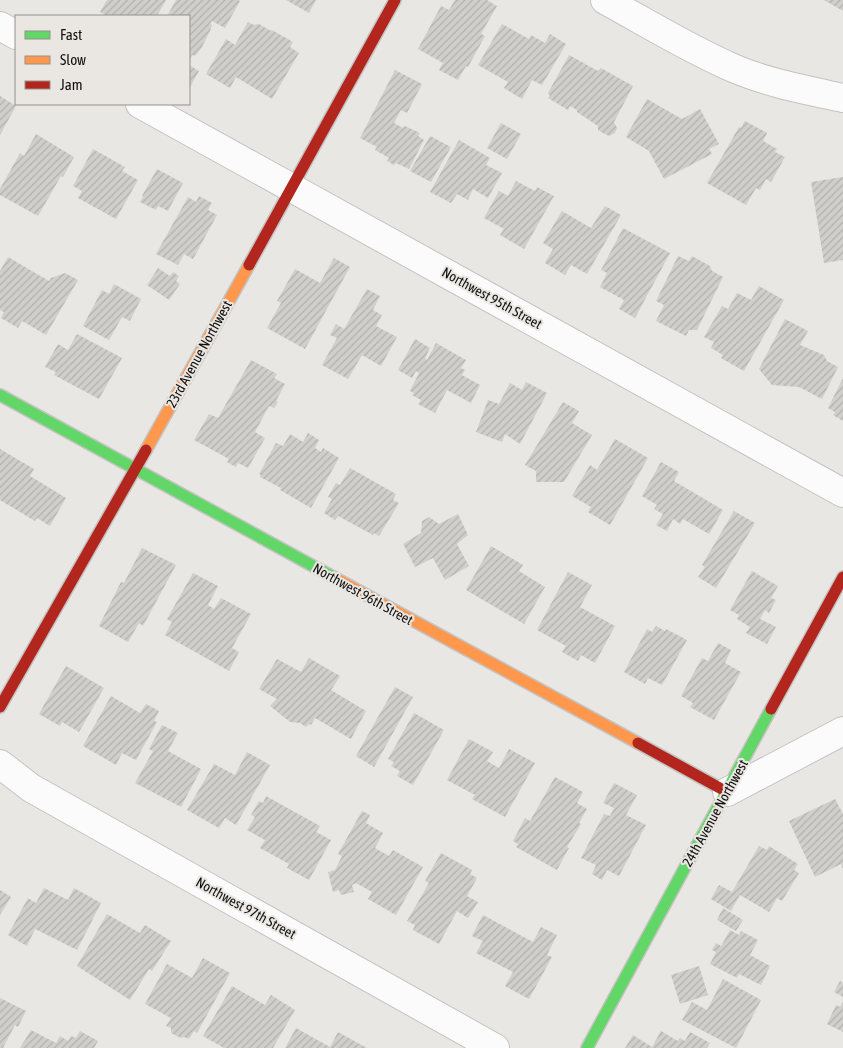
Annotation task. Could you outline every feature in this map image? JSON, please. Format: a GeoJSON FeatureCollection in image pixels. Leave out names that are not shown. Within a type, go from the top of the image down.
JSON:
{"type":"FeatureCollection","features":[{"type":"Feature","properties":{"kind":"street","name":"23rd Avenue Northwest"},"geometry":{"type":"LineString","coordinates":[[0,707],[135,470],[394,0]]}},
{"type":"Feature","properties":{"kind":"street"},"geometry":{"type":"LineString","coordinates":[[605,0],[701,53],[735,69],[793,88],[843,98]]}},
{"type":"Feature","properties":{"kind":"street"},"geometry":{"type":"LineString","coordinates":[[0,26],[15,34]]}},
{"type":"Feature","properties":{"kind":"street","name":"Northwest 95th Street"},"geometry":{"type":"LineString","coordinates":[[142,105],[843,494]]}},
{"type":"Feature","properties":{"kind":"street","name":"Northwest 96th Street"},"geometry":{"type":"LineString","coordinates":[[0,395],[726,792]]}},
{"type":"Feature","properties":{"kind":"street","name":"24th Avenue Northwest"},"geometry":{"type":"LineString","coordinates":[[587,1048],[843,577]]}},
{"type":"Feature","properties":{"kind":"street"},"geometry":{"type":"LineString","coordinates":[[726,792],[843,731]]}},
{"type":"Feature","properties":{"kind":"street","name":"Northwest 97th Street"},"geometry":{"type":"LineString","coordinates":[[0,764],[31,788],[495,1048]]}},
{"type":"Feature","properties":{"kind":"building"},"geometry":{"type":"Polygon","coordinates":[[[107,0],[166,0],[158,15],[105,15],[100,12],[107,0]]]}},
{"type":"Feature","properties":{"kind":"building"},"geometry":{"type":"Polygon","coordinates":[[[176,0],[240,1],[225,28],[212,21],[210,31],[202,47],[195,56],[192,55],[190,60],[190,15],[168,15],[176,0]]]}},
{"type":"Feature","properties":{"kind":"building"},"geometry":{"type":"Polygon","coordinates":[[[286,0],[316,0],[309,13],[286,0]]]}},
{"type":"Feature","properties":{"kind":"building"},"geometry":{"type":"Polygon","coordinates":[[[455,0],[487,0],[497,6],[481,34],[485,36],[468,67],[466,66],[458,80],[439,70],[443,63],[418,49],[441,6],[449,10],[455,0]]]}},
{"type":"Feature","properties":{"kind":"building"},"geometry":{"type":"Polygon","coordinates":[[[824,0],[843,0],[843,11],[824,0]]]}},
{"type":"Feature","properties":{"kind":"building"},"geometry":{"type":"Polygon","coordinates":[[[248,22],[254,25],[259,24],[293,42],[290,47],[299,53],[272,99],[236,77],[230,88],[206,74],[226,39],[235,45],[248,22]]]}},
{"type":"Feature","properties":{"kind":"building"},"geometry":{"type":"Polygon","coordinates":[[[502,24],[529,39],[531,35],[545,43],[550,34],[566,44],[542,85],[532,80],[522,99],[504,88],[508,82],[478,65],[502,24]]]}},
{"type":"Feature","properties":{"kind":"building"},"geometry":{"type":"Polygon","coordinates":[[[569,55],[598,71],[601,68],[633,86],[614,122],[617,128],[615,133],[609,136],[603,133],[598,130],[598,126],[577,112],[577,110],[570,106],[568,110],[548,98],[550,96],[548,93],[569,55]]]}},
{"type":"Feature","properties":{"kind":"building"},"geometry":{"type":"Polygon","coordinates":[[[190,66],[199,71],[190,87],[190,66]]]}},
{"type":"Feature","properties":{"kind":"building"},"geometry":{"type":"Polygon","coordinates":[[[395,70],[422,84],[407,113],[401,110],[394,123],[420,133],[418,136],[424,140],[409,169],[387,161],[389,158],[375,150],[377,147],[360,138],[395,70]]]}},
{"type":"Feature","properties":{"kind":"building"},"geometry":{"type":"Polygon","coordinates":[[[0,96],[16,106],[0,135],[0,96]]]}},
{"type":"Feature","properties":{"kind":"building"},"geometry":{"type":"Polygon","coordinates":[[[647,99],[682,119],[700,109],[719,144],[709,149],[712,154],[664,179],[649,151],[626,137],[647,99]]]}},
{"type":"Feature","properties":{"kind":"building"},"geometry":{"type":"Polygon","coordinates":[[[745,121],[767,133],[763,141],[777,149],[775,152],[785,157],[771,182],[766,179],[760,190],[756,188],[746,205],[707,183],[739,127],[741,128],[745,121]]]}},
{"type":"Feature","properties":{"kind":"building"},"geometry":{"type":"Polygon","coordinates":[[[501,123],[521,134],[507,159],[487,148],[501,123]]]}},
{"type":"Feature","properties":{"kind":"building"},"geometry":{"type":"Polygon","coordinates":[[[36,134],[74,157],[38,216],[0,195],[0,189],[20,153],[24,156],[36,134]]]}},
{"type":"Feature","properties":{"kind":"building"},"geometry":{"type":"Polygon","coordinates":[[[430,136],[451,147],[431,182],[410,171],[430,136]]]}},
{"type":"Feature","properties":{"kind":"building"},"geometry":{"type":"Polygon","coordinates":[[[459,140],[490,158],[486,165],[502,173],[488,198],[473,189],[468,200],[457,194],[451,203],[430,192],[459,140]]]}},
{"type":"Feature","properties":{"kind":"building"},"geometry":{"type":"Polygon","coordinates":[[[93,149],[125,167],[122,171],[138,180],[116,219],[78,198],[82,191],[73,186],[93,149]]]}},
{"type":"Feature","properties":{"kind":"building"},"geometry":{"type":"Polygon","coordinates":[[[157,169],[183,183],[168,211],[158,206],[156,210],[140,202],[157,169]]]}},
{"type":"Feature","properties":{"kind":"building"},"geometry":{"type":"Polygon","coordinates":[[[843,177],[843,260],[824,263],[811,182],[843,177]]]}},
{"type":"Feature","properties":{"kind":"building"},"geometry":{"type":"Polygon","coordinates":[[[516,181],[535,191],[537,187],[554,196],[524,249],[500,235],[504,229],[484,218],[499,191],[508,196],[516,181]]]}},
{"type":"Feature","properties":{"kind":"building"},"geometry":{"type":"Polygon","coordinates":[[[199,196],[212,203],[208,210],[217,215],[193,259],[184,254],[178,265],[156,254],[188,197],[196,202],[199,196]]]}},
{"type":"Feature","properties":{"kind":"building"},"geometry":{"type":"Polygon","coordinates":[[[605,206],[621,215],[587,274],[571,265],[565,275],[545,263],[553,249],[543,243],[562,211],[591,228],[605,206]]]}},
{"type":"Feature","properties":{"kind":"building"},"geometry":{"type":"Polygon","coordinates":[[[623,228],[670,253],[635,318],[619,309],[624,300],[600,287],[607,273],[601,270],[623,228]]]}},
{"type":"Feature","properties":{"kind":"building"},"geometry":{"type":"Polygon","coordinates":[[[678,256],[689,261],[692,256],[710,266],[712,271],[723,277],[697,330],[689,330],[686,336],[656,321],[664,305],[656,301],[678,256]]]}},
{"type":"Feature","properties":{"kind":"building"},"geometry":{"type":"Polygon","coordinates":[[[8,257],[49,281],[51,278],[65,273],[78,280],[46,335],[22,321],[18,328],[1,318],[4,312],[0,310],[0,271],[8,257]]]}},
{"type":"Feature","properties":{"kind":"building"},"geometry":{"type":"Polygon","coordinates":[[[334,258],[350,267],[305,349],[267,328],[281,303],[277,301],[295,269],[320,283],[334,258]]]}},
{"type":"Feature","properties":{"kind":"building"},"geometry":{"type":"Polygon","coordinates":[[[158,268],[170,276],[173,272],[179,276],[176,281],[180,284],[169,300],[147,285],[158,268]]]}},
{"type":"Feature","properties":{"kind":"building"},"geometry":{"type":"Polygon","coordinates":[[[114,284],[141,299],[130,321],[122,317],[109,340],[83,326],[102,290],[109,294],[114,284]]]}},
{"type":"Feature","properties":{"kind":"building"},"geometry":{"type":"Polygon","coordinates":[[[759,286],[784,300],[744,371],[721,358],[723,355],[711,348],[714,342],[704,337],[722,306],[728,309],[737,293],[751,300],[759,286]]]}},
{"type":"Feature","properties":{"kind":"building"},"geometry":{"type":"Polygon","coordinates":[[[367,289],[380,296],[373,310],[382,315],[376,326],[397,337],[381,366],[362,355],[348,379],[322,365],[337,338],[330,335],[336,324],[344,329],[367,289]]]}},
{"type":"Feature","properties":{"kind":"building"},"geometry":{"type":"Polygon","coordinates":[[[785,319],[808,331],[800,345],[824,355],[827,361],[838,367],[822,399],[799,387],[772,385],[759,369],[785,319]]]}},
{"type":"Feature","properties":{"kind":"building"},"geometry":{"type":"Polygon","coordinates":[[[77,334],[122,358],[99,399],[54,375],[56,372],[45,367],[58,344],[68,350],[77,334]]]}},
{"type":"Feature","properties":{"kind":"building"},"geometry":{"type":"Polygon","coordinates":[[[415,339],[430,348],[425,358],[427,360],[436,343],[466,360],[461,368],[465,370],[462,375],[480,385],[471,403],[447,390],[435,413],[418,404],[421,400],[412,395],[414,393],[410,391],[419,373],[416,371],[412,378],[398,370],[415,339]]]}},
{"type":"Feature","properties":{"kind":"building"},"geometry":{"type":"Polygon","coordinates":[[[251,360],[277,374],[274,378],[285,384],[276,401],[278,402],[274,408],[269,406],[255,432],[265,438],[248,468],[238,463],[236,467],[227,462],[229,459],[194,440],[209,414],[218,418],[251,360]]]}},
{"type":"Feature","properties":{"kind":"building"},"geometry":{"type":"Polygon","coordinates":[[[843,378],[843,421],[833,415],[835,412],[828,408],[843,378]]]}},
{"type":"Feature","properties":{"kind":"building"},"geometry":{"type":"Polygon","coordinates":[[[526,382],[547,393],[520,444],[505,434],[502,442],[476,432],[488,400],[499,404],[510,383],[522,390],[526,382]]]}},
{"type":"Feature","properties":{"kind":"building"},"geometry":{"type":"Polygon","coordinates":[[[563,402],[579,411],[572,423],[592,435],[564,482],[536,482],[536,471],[525,465],[563,402]]]}},
{"type":"Feature","properties":{"kind":"building"},"geometry":{"type":"Polygon","coordinates":[[[308,433],[319,440],[315,448],[321,452],[323,448],[339,458],[311,508],[280,490],[281,488],[260,477],[261,475],[259,474],[276,443],[283,446],[290,434],[303,442],[308,433]]]}},
{"type":"Feature","properties":{"kind":"building"},"geometry":{"type":"Polygon","coordinates":[[[615,439],[648,458],[610,525],[588,512],[591,507],[572,496],[590,465],[597,470],[615,439]]]}},
{"type":"Feature","properties":{"kind":"building"},"geometry":{"type":"Polygon","coordinates":[[[0,449],[34,469],[30,476],[66,498],[50,526],[37,518],[35,521],[0,500],[0,449]]]}},
{"type":"Feature","properties":{"kind":"building"},"geometry":{"type":"Polygon","coordinates":[[[661,462],[679,472],[674,481],[723,510],[709,534],[683,519],[680,524],[673,519],[667,531],[656,525],[663,514],[654,509],[657,505],[642,496],[661,462]]]}},
{"type":"Feature","properties":{"kind":"building"},"geometry":{"type":"Polygon","coordinates":[[[350,468],[396,494],[393,500],[399,503],[379,536],[374,533],[373,535],[338,516],[335,520],[324,513],[332,499],[328,497],[336,483],[340,485],[350,468]]]}},
{"type":"Feature","properties":{"kind":"building"},"geometry":{"type":"Polygon","coordinates":[[[734,511],[755,523],[716,588],[698,577],[705,567],[702,565],[734,511]]]}},
{"type":"Feature","properties":{"kind":"building"},"geometry":{"type":"Polygon","coordinates":[[[458,514],[468,535],[457,544],[469,566],[445,580],[433,558],[415,567],[403,544],[421,533],[422,521],[429,517],[439,524],[458,514]]]}},
{"type":"Feature","properties":{"kind":"building"},"geometry":{"type":"Polygon","coordinates":[[[491,546],[523,565],[519,571],[545,587],[524,624],[466,590],[491,546]]]}},
{"type":"Feature","properties":{"kind":"building"},"geometry":{"type":"Polygon","coordinates":[[[142,548],[176,565],[143,626],[139,623],[128,642],[99,626],[121,582],[124,583],[142,548]]]}},
{"type":"Feature","properties":{"kind":"building"},"geometry":{"type":"Polygon","coordinates":[[[752,571],[778,586],[771,598],[776,600],[769,613],[765,610],[760,619],[776,627],[767,644],[746,633],[750,627],[737,619],[739,615],[730,610],[752,571]]]}},
{"type":"Feature","properties":{"kind":"building"},"geometry":{"type":"Polygon","coordinates":[[[568,572],[592,585],[580,607],[615,626],[595,663],[581,655],[578,661],[562,652],[566,646],[537,630],[568,572]]]}},
{"type":"Feature","properties":{"kind":"building"},"geometry":{"type":"Polygon","coordinates":[[[193,573],[218,586],[208,605],[214,609],[221,598],[251,614],[232,648],[239,652],[229,671],[165,635],[172,622],[167,619],[193,573]]]}},
{"type":"Feature","properties":{"kind":"building"},"geometry":{"type":"Polygon","coordinates":[[[656,626],[687,640],[662,685],[648,678],[645,684],[624,672],[647,629],[652,632],[656,626]]]}},
{"type":"Feature","properties":{"kind":"building"},"geometry":{"type":"Polygon","coordinates":[[[718,643],[731,650],[725,663],[741,672],[714,720],[690,707],[693,703],[681,696],[702,658],[708,661],[718,643]]]}},
{"type":"Feature","properties":{"kind":"building"},"geometry":{"type":"Polygon","coordinates":[[[309,658],[340,676],[331,690],[366,711],[351,739],[315,718],[311,725],[309,724],[306,727],[300,723],[290,722],[270,706],[277,699],[259,689],[277,659],[301,672],[309,658]]]}},
{"type":"Feature","properties":{"kind":"building"},"geometry":{"type":"Polygon","coordinates":[[[66,666],[104,688],[79,732],[62,722],[60,726],[39,714],[66,666]]]}},
{"type":"Feature","properties":{"kind":"building"},"geometry":{"type":"Polygon","coordinates":[[[395,687],[413,697],[374,767],[356,756],[395,687]]]}},
{"type":"Feature","properties":{"kind":"building"},"geometry":{"type":"Polygon","coordinates":[[[111,696],[140,713],[146,704],[159,711],[154,721],[157,722],[136,760],[122,753],[116,765],[83,746],[111,696]]]}},
{"type":"Feature","properties":{"kind":"building"},"geometry":{"type":"Polygon","coordinates":[[[414,713],[444,730],[413,785],[397,776],[400,771],[391,766],[394,762],[388,759],[414,713]]]}},
{"type":"Feature","properties":{"kind":"building"},"geometry":{"type":"Polygon","coordinates":[[[162,725],[178,733],[168,751],[201,769],[181,807],[135,783],[153,751],[149,749],[162,725]]]}},
{"type":"Feature","properties":{"kind":"building"},"geometry":{"type":"Polygon","coordinates":[[[469,739],[493,752],[487,761],[499,768],[509,749],[535,763],[505,817],[472,799],[475,795],[447,780],[469,739]]]}},
{"type":"Feature","properties":{"kind":"building"},"geometry":{"type":"Polygon","coordinates":[[[247,752],[270,765],[236,825],[225,818],[219,828],[187,810],[214,764],[235,775],[247,752]]]}},
{"type":"Feature","properties":{"kind":"building"},"geometry":{"type":"Polygon","coordinates":[[[555,777],[583,792],[577,803],[587,809],[557,870],[516,847],[518,844],[513,841],[525,818],[530,821],[555,777]]]}},
{"type":"Feature","properties":{"kind":"building"},"geometry":{"type":"Polygon","coordinates":[[[614,783],[637,795],[626,815],[646,825],[619,876],[607,870],[602,880],[592,874],[596,865],[581,858],[604,814],[610,816],[614,808],[603,803],[614,783]]]}},
{"type":"Feature","properties":{"kind":"building"},"geometry":{"type":"Polygon","coordinates":[[[266,796],[320,826],[316,832],[331,840],[309,880],[287,868],[289,864],[260,848],[265,840],[247,830],[255,817],[251,815],[259,801],[263,803],[266,796]]]}},
{"type":"Feature","properties":{"kind":"building"},"geometry":{"type":"Polygon","coordinates":[[[835,799],[843,814],[843,869],[841,864],[815,877],[789,821],[835,799]]]}},
{"type":"Feature","properties":{"kind":"building"},"geometry":{"type":"Polygon","coordinates":[[[362,811],[370,815],[366,823],[383,833],[375,848],[389,856],[393,850],[423,867],[396,915],[368,899],[372,892],[356,883],[352,885],[354,892],[341,895],[339,890],[333,892],[328,872],[335,870],[342,856],[338,854],[362,811]]]}},
{"type":"Feature","properties":{"kind":"building"},"geometry":{"type":"Polygon","coordinates":[[[759,846],[767,850],[769,846],[798,864],[794,870],[799,873],[782,901],[777,898],[769,912],[740,895],[731,911],[711,899],[719,885],[732,892],[759,846]]]}},
{"type":"Feature","properties":{"kind":"building"},"geometry":{"type":"Polygon","coordinates":[[[441,853],[472,870],[470,874],[477,878],[467,896],[478,902],[468,918],[457,911],[439,944],[413,930],[415,925],[407,921],[429,883],[425,881],[441,853]]]}},
{"type":"Feature","properties":{"kind":"building"},"geometry":{"type":"Polygon","coordinates":[[[44,888],[68,900],[74,888],[101,903],[77,950],[35,929],[27,946],[8,935],[28,898],[36,903],[44,888]]]}},
{"type":"Feature","properties":{"kind":"building"},"geometry":{"type":"Polygon","coordinates":[[[0,890],[11,897],[0,915],[0,890]]]}},
{"type":"Feature","properties":{"kind":"building"},"geometry":{"type":"Polygon","coordinates":[[[723,908],[743,920],[736,931],[717,920],[723,908]]]}},
{"type":"Feature","properties":{"kind":"building"},"geometry":{"type":"Polygon","coordinates":[[[107,914],[140,933],[145,925],[171,941],[152,971],[149,969],[130,1000],[77,966],[107,914]]]}},
{"type":"Feature","properties":{"kind":"building"},"geometry":{"type":"Polygon","coordinates":[[[483,915],[533,942],[541,927],[557,935],[547,955],[552,957],[529,999],[505,986],[513,972],[476,953],[483,941],[472,936],[483,915]]]}},
{"type":"Feature","properties":{"kind":"building"},"geometry":{"type":"Polygon","coordinates":[[[730,930],[739,935],[741,931],[758,940],[750,955],[770,966],[761,985],[739,974],[737,978],[710,964],[716,952],[712,950],[716,943],[721,946],[730,930]]]}},
{"type":"Feature","properties":{"kind":"building"},"geometry":{"type":"Polygon","coordinates":[[[203,958],[230,973],[197,1033],[194,1031],[189,1039],[181,1038],[171,1033],[171,1028],[166,1026],[171,1018],[145,1004],[167,964],[192,978],[203,958]]]}},
{"type":"Feature","properties":{"kind":"building"},"geometry":{"type":"Polygon","coordinates":[[[699,966],[708,995],[680,1004],[671,975],[699,966]]]}},
{"type":"Feature","properties":{"kind":"building"},"geometry":{"type":"Polygon","coordinates":[[[723,979],[761,1000],[736,1048],[682,1020],[692,1002],[707,1010],[723,979]]]}},
{"type":"Feature","properties":{"kind":"building"},"geometry":{"type":"Polygon","coordinates":[[[840,981],[843,983],[843,997],[834,992],[840,981]]]}},
{"type":"Feature","properties":{"kind":"building"},"geometry":{"type":"Polygon","coordinates":[[[232,986],[265,1005],[271,995],[295,1010],[273,1048],[224,1048],[203,1036],[232,986]]]}},
{"type":"Feature","properties":{"kind":"building"},"geometry":{"type":"Polygon","coordinates":[[[0,998],[26,1011],[18,1027],[15,1025],[3,1048],[0,1048],[0,998]]]}},
{"type":"Feature","properties":{"kind":"building"},"geometry":{"type":"Polygon","coordinates":[[[843,1002],[843,1032],[827,1024],[836,1005],[840,1007],[843,1002]]]}},
{"type":"Feature","properties":{"kind":"building"},"geometry":{"type":"Polygon","coordinates":[[[296,1028],[330,1047],[338,1032],[367,1048],[285,1048],[296,1028]]]}},
{"type":"Feature","properties":{"kind":"building"},"geometry":{"type":"Polygon","coordinates":[[[31,1030],[56,1043],[60,1036],[68,1041],[71,1036],[76,1038],[80,1031],[98,1041],[94,1048],[20,1048],[31,1030]]]}},
{"type":"Feature","properties":{"kind":"building"},"geometry":{"type":"Polygon","coordinates":[[[661,1031],[678,1041],[680,1038],[685,1041],[690,1032],[710,1043],[707,1048],[625,1048],[633,1035],[652,1047],[661,1031]]]}},
{"type":"Feature","properties":{"kind":"traffic: fast"},"geometry":{"type":"LineString","coordinates":[[0,395],[335,578]]}},
{"type":"Feature","properties":{"kind":"traffic: fast"},"geometry":{"type":"LineString","coordinates":[[587,1048],[771,709]]}},
{"type":"Feature","properties":{"kind":"traffic: slow"},"geometry":{"type":"LineString","coordinates":[[146,450],[249,265]]}},
{"type":"Feature","properties":{"kind":"traffic: slow"},"geometry":{"type":"LineString","coordinates":[[335,578],[638,743]]}},
{"type":"Feature","properties":{"kind":"traffic: jam"},"geometry":{"type":"LineString","coordinates":[[249,265],[395,0]]}},
{"type":"Feature","properties":{"kind":"traffic: jam"},"geometry":{"type":"LineString","coordinates":[[0,707],[146,450]]}},
{"type":"Feature","properties":{"kind":"traffic: jam"},"geometry":{"type":"LineString","coordinates":[[771,709],[843,577]]}},
{"type":"Feature","properties":{"kind":"traffic: jam"},"geometry":{"type":"LineString","coordinates":[[638,743],[727,792]]}}]}
